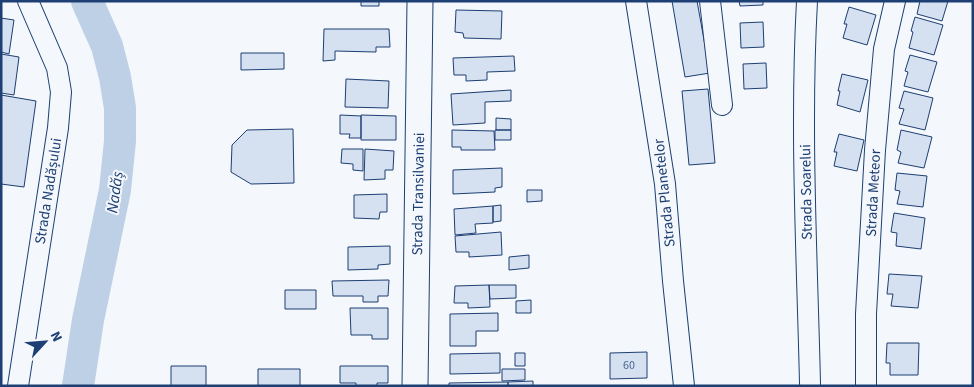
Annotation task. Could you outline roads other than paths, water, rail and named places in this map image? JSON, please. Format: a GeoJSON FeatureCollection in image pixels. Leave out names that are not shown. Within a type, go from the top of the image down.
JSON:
{"type":"FeatureCollection","features":[{"type":"Feature","properties":{"kind":"main road","name":"Strada Transilvaniei"},"geometry":{"type":"LineString","coordinates":[[415,386],[420,1]]}},
{"type":"Feature","properties":{"kind":"street","name":"Strada Nadășului"},"geometry":{"type":"LineString","coordinates":[[18,386],[58,128],[61,92],[57,68],[28,1]]}},
{"type":"Feature","properties":{"kind":"street","name":"Strada Planetelor"},"geometry":{"type":"LineString","coordinates":[[636,1],[666,184],[673,282],[684,386]]}},
{"type":"Feature","properties":{"kind":"street"},"geometry":{"type":"LineString","coordinates":[[710,1],[722,105]]}},
{"type":"Feature","properties":{"kind":"street","name":"Strada Soarelui"},"geometry":{"type":"LineString","coordinates":[[807,1],[805,150],[810,382]]}},
{"type":"Feature","properties":{"kind":"street","name":"Strada Meteor"},"geometry":{"type":"LineString","coordinates":[[866,386],[866,314],[875,150],[884,49],[895,1]]}},
{"type":"Feature","properties":{"kind":"waterway","name":"Nadăș"},"geometry":{"type":"LineString","coordinates":[[78,386],[88,320],[115,190],[120,141],[120,108],[115,77],[107,46],[87,1]]}}]}
